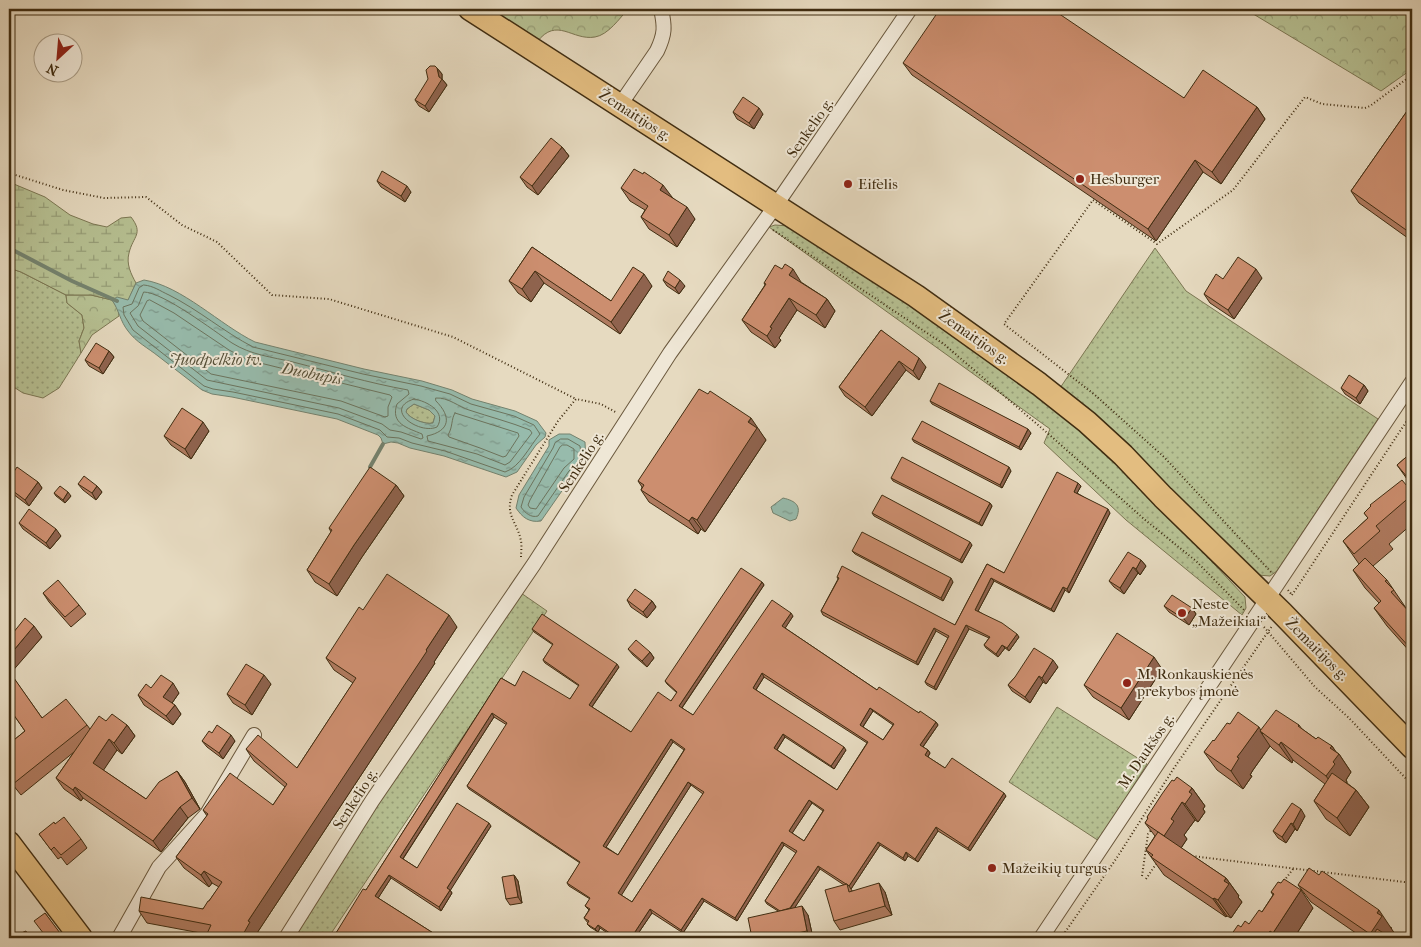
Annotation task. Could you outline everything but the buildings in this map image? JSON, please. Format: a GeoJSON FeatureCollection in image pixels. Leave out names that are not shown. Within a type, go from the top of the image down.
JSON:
{"type":"FeatureCollection","features":[{"type":"Feature","properties":{"kind":"main road","name":"Žemaitijos g."},"geometry":{"type":"LineString","coordinates":[[470,9],[916,296],[1087,422],[1123,455],[1163,497],[1278,604],[1412,746]]}},
{"type":"Feature","properties":{"kind":"main road"},"geometry":{"type":"LineString","coordinates":[[9,844],[81,938]]}},
{"type":"Feature","properties":{"kind":"street"},"geometry":{"type":"LineString","coordinates":[[620,105],[657,52],[661,43],[664,34],[661,9]]}},
{"type":"Feature","properties":{"kind":"street","name":"Senkelio g."},"geometry":{"type":"LineString","coordinates":[[286,938],[372,801],[521,584],[670,353],[776,206],[910,9]]}},
{"type":"Feature","properties":{"kind":"street","name":"M. Daukšos g."},"geometry":{"type":"LineString","coordinates":[[1041,938],[1254,619],[1278,604],[1412,382]]}},
{"type":"Feature","properties":{"kind":"street"},"geometry":{"type":"LineString","coordinates":[[119,938],[159,867],[207,814],[254,735]]}},
{"type":"Feature","properties":{"kind":"path"},"geometry":{"type":"LineString","coordinates":[[1412,75],[1365,108],[1322,104],[1305,97],[1233,190],[1157,244],[1093,200],[1004,324],[1096,395],[1164,457],[1278,604],[1315,687],[1349,718],[1412,785]]}},
{"type":"Feature","properties":{"kind":"path"},"geometry":{"type":"LineString","coordinates":[[9,173],[63,190],[104,198],[146,197],[182,225],[217,242],[272,295],[329,299],[453,337],[576,399],[601,404],[628,419]]}},
{"type":"Feature","properties":{"kind":"path"},"geometry":{"type":"LineString","coordinates":[[763,224],[945,345],[1144,519],[1196,561],[1254,619],[1278,604]]}},
{"type":"Feature","properties":{"kind":"path"},"geometry":{"type":"LineString","coordinates":[[521,557],[522,542],[509,512],[512,495],[558,421],[576,399]]}},
{"type":"Feature","properties":{"kind":"path"},"geometry":{"type":"LineString","coordinates":[[1061,938],[1116,859],[1278,604],[1412,414]]}},
{"type":"Feature","properties":{"kind":"path"},"geometry":{"type":"LineString","coordinates":[[1142,876],[1148,834],[1152,827]]}},
{"type":"Feature","properties":{"kind":"path"},"geometry":{"type":"LineString","coordinates":[[1184,855],[1412,883]]}},
{"type":"Feature","properties":{"kind":"path"},"geometry":{"type":"LineString","coordinates":[[1146,879],[1160,859]]}},
{"type":"Feature","properties":{"kind":"path"},"geometry":{"type":"LineString","coordinates":[[1283,884],[1293,868]]}},
{"type":"Feature","properties":{"kind":"green space"},"geometry":{"type":"Polygon","coordinates":[[[486,9],[628,9],[613,26],[600,36],[579,36],[558,30],[544,34],[537,42],[486,9]]]}},
{"type":"Feature","properties":{"kind":"green space"},"geometry":{"type":"Polygon","coordinates":[[[1245,9],[1412,9],[1412,69],[1381,91],[1245,9]]]}},
{"type":"Feature","properties":{"kind":"green space"},"geometry":{"type":"Polygon","coordinates":[[[9,182],[45,197],[70,215],[93,224],[107,227],[121,218],[131,217],[137,227],[137,231],[128,261],[136,283],[128,301],[113,298],[112,300],[91,295],[66,295],[21,272],[9,268],[9,182]]]}},
{"type":"Feature","properties":{"kind":"green space"},"geometry":{"type":"Polygon","coordinates":[[[775,225],[789,226],[882,281],[1073,422],[1137,482],[1245,597],[1246,608],[1242,615],[1126,520],[1044,443],[1050,429],[769,227],[775,225]]]}},
{"type":"Feature","properties":{"kind":"green space"},"geometry":{"type":"Polygon","coordinates":[[[1155,248],[1186,291],[1378,419],[1277,571],[1270,576],[1258,575],[1060,388],[1155,248]]]}},
{"type":"Feature","properties":{"kind":"green space"},"geometry":{"type":"Polygon","coordinates":[[[9,268],[21,272],[66,295],[67,303],[82,315],[84,328],[79,341],[81,353],[59,388],[43,398],[23,393],[9,384],[9,268]]]}},
{"type":"Feature","properties":{"kind":"green space"},"geometry":{"type":"Polygon","coordinates":[[[66,295],[91,295],[112,300],[118,309],[119,316],[92,335],[81,353],[79,341],[84,328],[82,315],[67,303],[66,295]]]}},
{"type":"Feature","properties":{"kind":"green space"},"geometry":{"type":"Polygon","coordinates":[[[414,404],[429,410],[435,416],[433,423],[422,422],[408,415],[407,409],[414,404]]]}},
{"type":"Feature","properties":{"kind":"green space"},"geometry":{"type":"Polygon","coordinates":[[[521,593],[547,611],[328,938],[310,938],[296,930],[369,818],[521,593]]]}},
{"type":"Feature","properties":{"kind":"green space"},"geometry":{"type":"Polygon","coordinates":[[[1057,707],[1147,764],[1099,841],[1009,782],[1057,707]]]}},
{"type":"Feature","properties":{"kind":"water","name":"Juodpelkio tv."},"geometry":{"type":"Polygon","coordinates":[[[144,280],[172,290],[255,342],[364,369],[422,381],[452,390],[472,399],[515,411],[537,421],[546,433],[545,437],[536,445],[517,472],[506,477],[398,443],[383,444],[378,435],[337,419],[212,394],[202,390],[142,345],[125,327],[112,300],[117,297],[128,300],[136,283],[144,280]],[[414,404],[406,412],[418,421],[433,423],[435,416],[429,410],[414,404]]]}},
{"type":"Feature","properties":{"kind":"water"},"geometry":{"type":"Polygon","coordinates":[[[559,434],[570,434],[585,442],[586,465],[573,475],[541,521],[529,520],[523,517],[516,508],[519,495],[549,446],[549,440],[559,434]]]}},
{"type":"Feature","properties":{"kind":"water"},"geometry":{"type":"Polygon","coordinates":[[[783,498],[797,505],[798,514],[796,519],[790,521],[773,513],[771,507],[783,498]]]}},
{"type":"Feature","properties":{"kind":"waterway","name":"Duobupis"},"geometry":{"type":"LineString","coordinates":[[9,248],[72,281],[117,301]]}},
{"type":"Feature","properties":{"kind":"waterway"},"geometry":{"type":"LineString","coordinates":[[370,467],[383,444]]}},
{"type":"Feature","properties":{"kind":"place","name":"Hesburger"},"geometry":{"type":"Point","coordinates":[1080,179]}},
{"type":"Feature","properties":{"kind":"place","name":"Eifelis"},"geometry":{"type":"Point","coordinates":[848,184]}},
{"type":"Feature","properties":{"kind":"place","name":"Neste „Mažeikiai“"},"geometry":{"type":"Point","coordinates":[1182,613]}},
{"type":"Feature","properties":{"kind":"place","name":"M. Ronkauskienės prekybos įmonė"},"geometry":{"type":"Point","coordinates":[1127,683]}},
{"type":"Feature","properties":{"kind":"place","name":"Mažeikių turgus"},"geometry":{"type":"Point","coordinates":[992,868]}}]}
